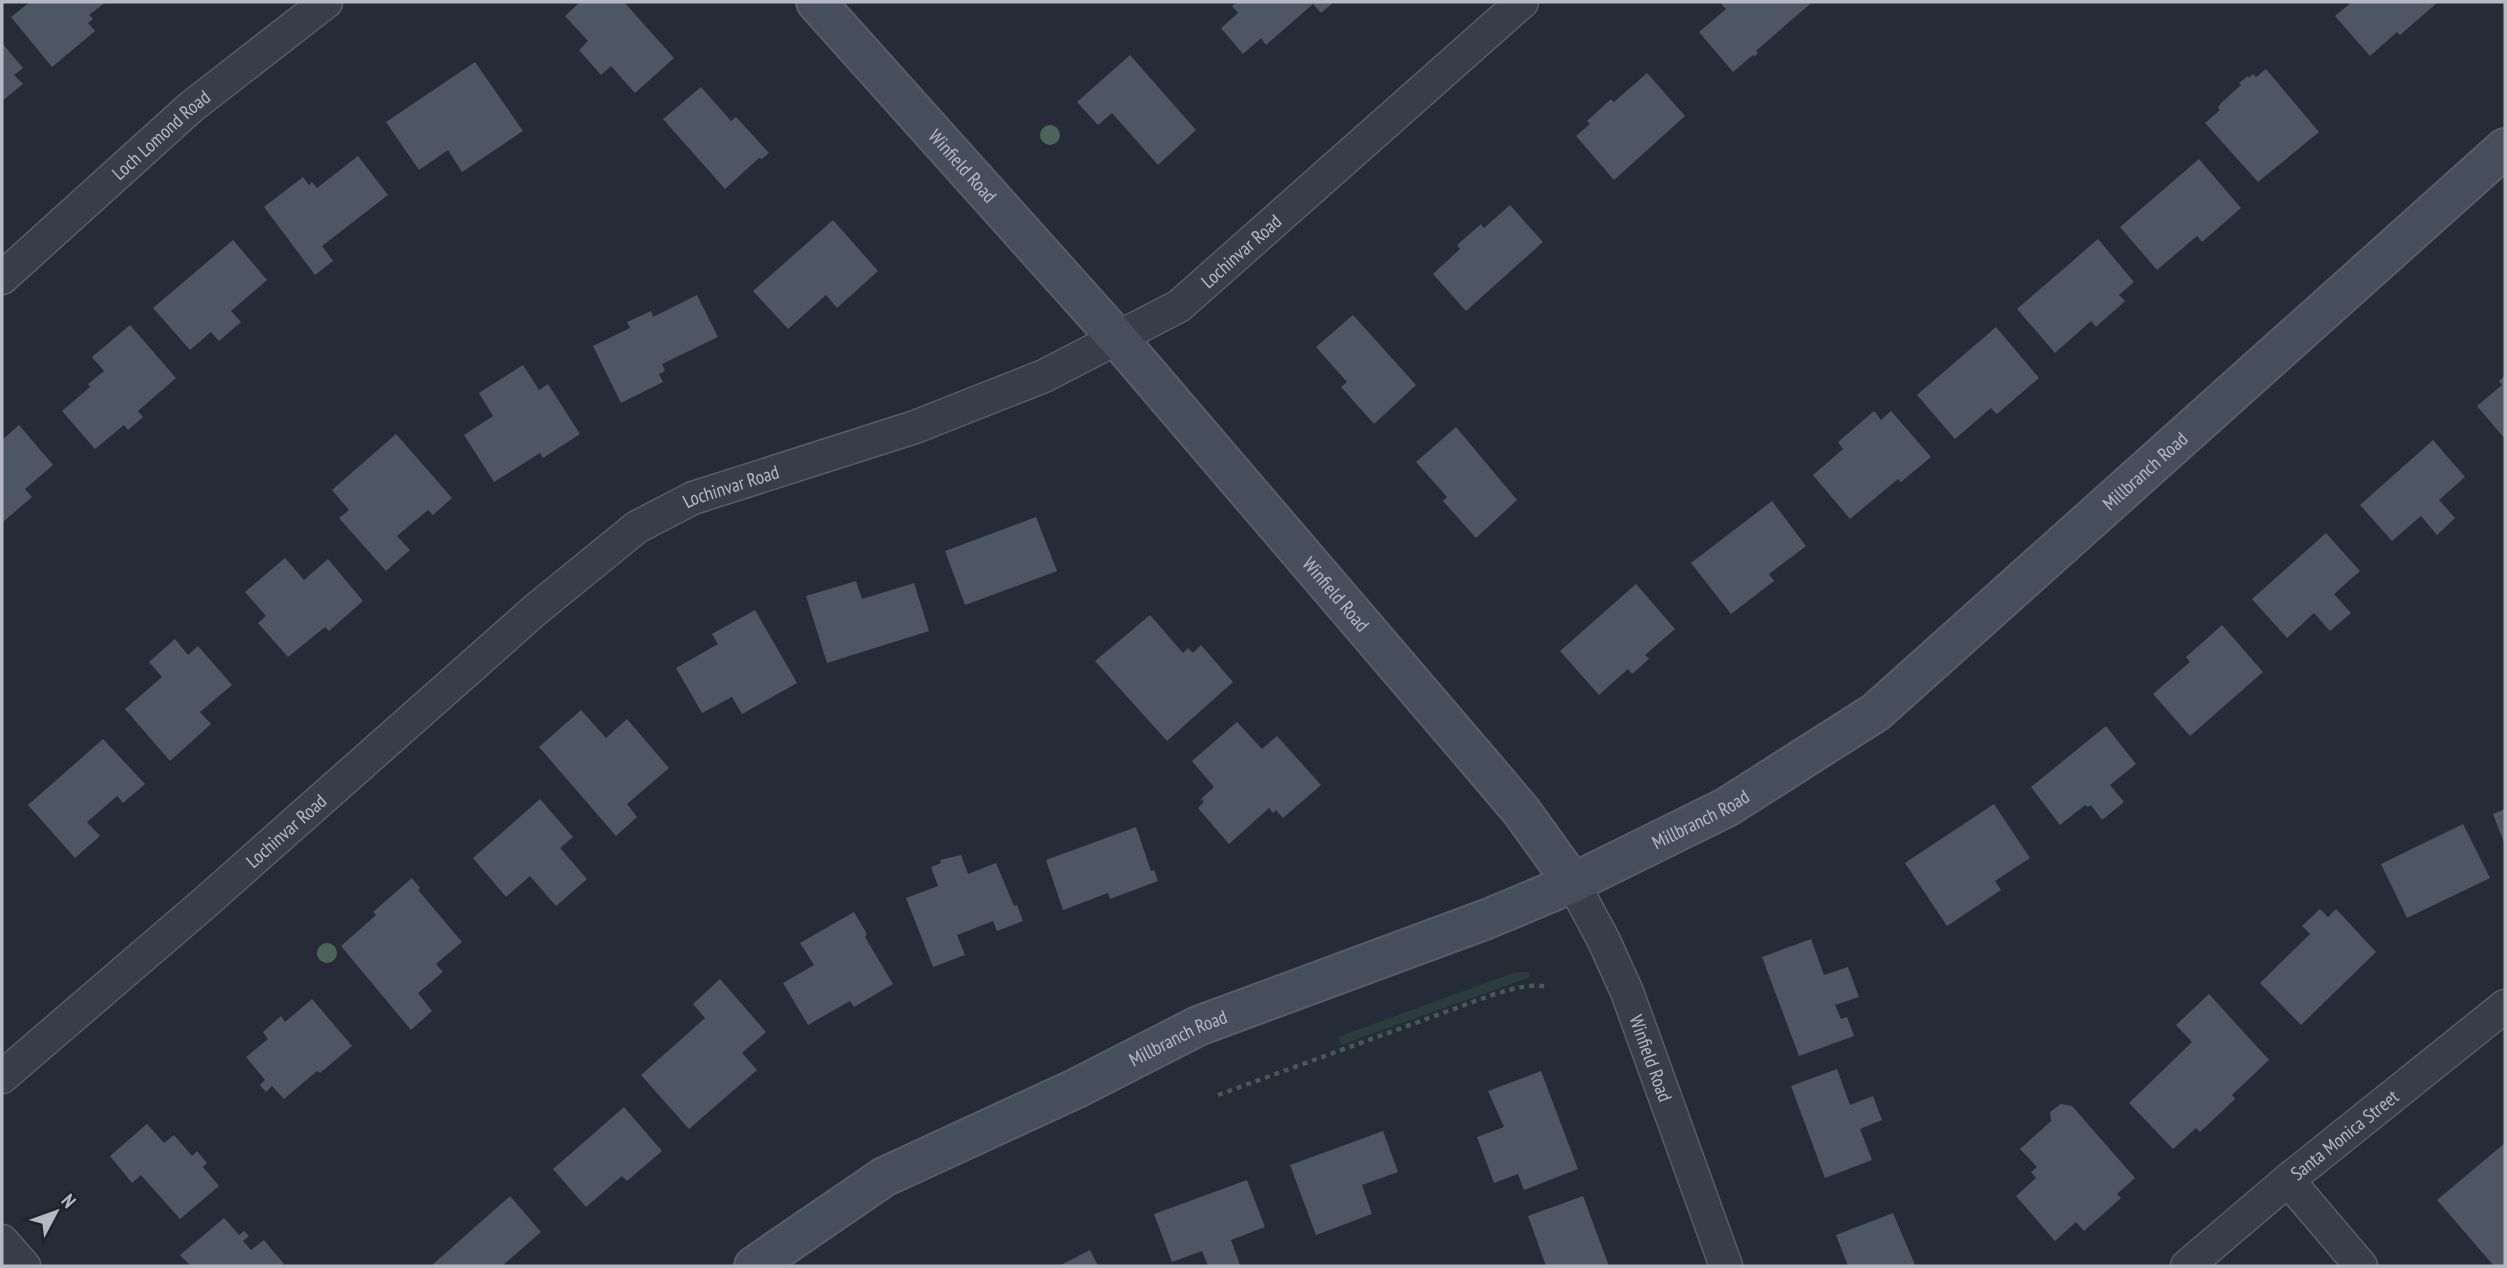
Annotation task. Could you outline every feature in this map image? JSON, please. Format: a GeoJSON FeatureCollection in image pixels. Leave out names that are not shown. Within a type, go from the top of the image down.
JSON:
{"type":"FeatureCollection","features":[{"type":"Feature","properties":{"kind":"main road","name":"Winfield Road"},"geometry":{"type":"LineString","coordinates":[[816,2],[1117,338],[1497,783],[1573,883]]}},
{"type":"Feature","properties":{"kind":"main road","name":"Millbranch Road"},"geometry":{"type":"LineString","coordinates":[[754,1266],[884,1177],[1077,1088],[1198,1026],[1487,919],[1573,883],[1727,807],[1876,712],[2505,148]]}},
{"type":"Feature","properties":{"kind":"street","name":"Loch Lomond Road"},"geometry":{"type":"LineString","coordinates":[[2,278],[191,107],[326,2]]}},
{"type":"Feature","properties":{"kind":"street","name":"Lochinvar Road"},"geometry":{"type":"LineString","coordinates":[[2,1077],[208,900],[534,611],[637,527],[693,498],[905,430],[1044,376],[1179,306],[1522,2]]}},
{"type":"Feature","properties":{"kind":"street","name":"Winfield Road"},"geometry":{"type":"LineString","coordinates":[[1573,883],[1627,992],[1726,1266]]}},
{"type":"Feature","properties":{"kind":"street","name":"Santa Monica Street"},"geometry":{"type":"LineString","coordinates":[[2188,1266],[2288,1180],[2505,1006]]}},
{"type":"Feature","properties":{"kind":"street"},"geometry":{"type":"LineString","coordinates":[[2288,1180],[2361,1266]]}},
{"type":"Feature","properties":{"kind":"street"},"geometry":{"type":"LineString","coordinates":[[2,1241],[24,1266]]}},
{"type":"Feature","properties":{"kind":"path"},"geometry":{"type":"LineString","coordinates":[[1218,1095],[1492,995],[1521,986],[1549,987]]}},
{"type":"Feature","properties":{"kind":"shaded area"},"geometry":{"type":"Polygon","coordinates":[[[1516,972],[1529,972],[1530,977],[1341,1045],[1338,1037],[1516,972]]]}},
{"type":"Feature","properties":{"kind":"building"},"geometry":{"type":"Polygon","coordinates":[[[30,2],[106,2],[89,15],[93,19],[88,23],[95,31],[52,67],[11,17],[30,2]]]}},
{"type":"Feature","properties":{"kind":"building"},"geometry":{"type":"Polygon","coordinates":[[[580,2],[624,2],[674,58],[635,93],[611,66],[601,75],[579,50],[588,41],[565,16],[580,2]]]}},
{"type":"Feature","properties":{"kind":"building"},"geometry":{"type":"Polygon","coordinates":[[[1238,2],[1334,2],[1321,13],[1313,4],[1266,45],[1261,38],[1243,54],[1221,28],[1238,13],[1232,6],[1238,2]]]}},
{"type":"Feature","properties":{"kind":"building"},"geometry":{"type":"Polygon","coordinates":[[[2352,2],[2438,2],[2400,35],[2397,32],[2370,56],[2335,16],[2352,2]]]}},
{"type":"Feature","properties":{"kind":"building"},"geometry":{"type":"Polygon","coordinates":[[[1721,4],[1810,4],[1756,51],[1758,53],[1754,57],[1753,55],[1733,72],[1699,32],[1726,9],[1721,4]]]}},
{"type":"Feature","properties":{"kind":"building"},"geometry":{"type":"Polygon","coordinates":[[[2,43],[23,68],[14,75],[23,84],[2,101],[2,43]]]}},
{"type":"Feature","properties":{"kind":"building"},"geometry":{"type":"Polygon","coordinates":[[[1130,55],[1196,130],[1158,165],[1112,113],[1098,125],[1077,102],[1130,55]]]}},
{"type":"Feature","properties":{"kind":"building"},"geometry":{"type":"Polygon","coordinates":[[[475,62],[523,131],[462,172],[448,150],[419,170],[386,122],[475,62]]]}},
{"type":"Feature","properties":{"kind":"building"},"geometry":{"type":"Polygon","coordinates":[[[2266,69],[2319,132],[2258,182],[2205,123],[2220,110],[2220,104],[2241,85],[2239,83],[2253,74],[2256,77],[2266,69]]]}},
{"type":"Feature","properties":{"kind":"building"},"geometry":{"type":"Polygon","coordinates":[[[1647,73],[1685,116],[1614,180],[1576,136],[1590,124],[1587,121],[1611,99],[1614,102],[1647,73]]]}},
{"type":"Feature","properties":{"kind":"building"},"geometry":{"type":"Polygon","coordinates":[[[701,87],[731,121],[736,117],[769,153],[762,159],[759,158],[725,189],[663,119],[701,87]]]}},
{"type":"Feature","properties":{"kind":"building"},"geometry":{"type":"Polygon","coordinates":[[[358,156],[388,195],[322,246],[333,261],[315,275],[264,207],[303,177],[309,185],[312,182],[317,188],[358,156]]]}},
{"type":"Feature","properties":{"kind":"building"},"geometry":{"type":"Polygon","coordinates":[[[2199,159],[2241,208],[2202,242],[2197,236],[2157,270],[2120,227],[2199,159]]]}},
{"type":"Feature","properties":{"kind":"building"},"geometry":{"type":"Polygon","coordinates":[[[1510,205],[1543,242],[1466,311],[1433,274],[1460,249],[1457,245],[1481,224],[1484,228],[1510,205]]]}},
{"type":"Feature","properties":{"kind":"building"},"geometry":{"type":"Polygon","coordinates":[[[833,220],[878,271],[837,308],[826,295],[788,329],[753,291],[833,220]]]}},
{"type":"Feature","properties":{"kind":"building"},"geometry":{"type":"Polygon","coordinates":[[[2098,239],[2134,282],[2119,295],[2125,301],[2096,327],[2091,321],[2055,353],[2017,309],[2098,239]]]}},
{"type":"Feature","properties":{"kind":"building"},"geometry":{"type":"Polygon","coordinates":[[[233,240],[267,280],[231,311],[241,322],[219,341],[211,332],[190,350],[153,308],[233,240]]]}},
{"type":"Feature","properties":{"kind":"building"},"geometry":{"type":"Polygon","coordinates":[[[697,295],[718,337],[662,364],[665,371],[659,374],[663,382],[621,403],[593,346],[630,328],[627,322],[651,311],[653,317],[697,295]]]}},
{"type":"Feature","properties":{"kind":"building"},"geometry":{"type":"Polygon","coordinates":[[[1353,315],[1416,385],[1374,424],[1341,387],[1347,382],[1316,347],[1353,315]]]}},
{"type":"Feature","properties":{"kind":"building"},"geometry":{"type":"Polygon","coordinates":[[[130,325],[176,378],[138,411],[143,417],[128,430],[124,425],[95,449],[62,411],[104,371],[92,357],[130,325]]]}},
{"type":"Feature","properties":{"kind":"building"},"geometry":{"type":"Polygon","coordinates":[[[1996,327],[2039,378],[1997,414],[1991,408],[1955,439],[1917,395],[1996,327]]]}},
{"type":"Feature","properties":{"kind":"building"},"geometry":{"type":"Polygon","coordinates":[[[523,365],[539,390],[548,384],[580,434],[543,458],[540,453],[494,482],[464,435],[493,416],[479,393],[523,365]]]}},
{"type":"Feature","properties":{"kind":"building"},"geometry":{"type":"Polygon","coordinates":[[[2505,375],[2505,439],[2477,406],[2502,385],[2499,381],[2505,375]]]}},
{"type":"Feature","properties":{"kind":"building"},"geometry":{"type":"Polygon","coordinates":[[[1874,411],[1881,420],[1891,411],[1931,457],[1901,482],[1898,479],[1850,519],[1813,475],[1843,449],[1838,442],[1874,411]]]}},
{"type":"Feature","properties":{"kind":"building"},"geometry":{"type":"Polygon","coordinates":[[[19,425],[53,465],[25,489],[32,497],[3,522],[2,440],[19,425]]]}},
{"type":"Feature","properties":{"kind":"building"},"geometry":{"type":"Polygon","coordinates":[[[1456,427],[1517,500],[1476,538],[1443,501],[1447,497],[1416,462],[1456,427]]]}},
{"type":"Feature","properties":{"kind":"building"},"geometry":{"type":"Polygon","coordinates":[[[396,434],[452,498],[433,515],[428,510],[397,536],[410,550],[386,571],[339,518],[349,510],[332,490],[396,434]]]}},
{"type":"Feature","properties":{"kind":"building"},"geometry":{"type":"Polygon","coordinates":[[[2433,440],[2465,477],[2439,500],[2455,518],[2437,535],[2421,516],[2392,541],[2360,505],[2433,440]]]}},
{"type":"Feature","properties":{"kind":"building"},"geometry":{"type":"Polygon","coordinates":[[[1772,501],[1806,546],[1769,574],[1774,581],[1731,614],[1691,563],[1772,501]]]}},
{"type":"Feature","properties":{"kind":"building"},"geometry":{"type":"Polygon","coordinates":[[[1036,517],[1057,571],[965,605],[945,551],[1036,517]]]}},
{"type":"Feature","properties":{"kind":"building"},"geometry":{"type":"Polygon","coordinates":[[[2326,533],[2360,571],[2334,594],[2351,613],[2330,631],[2314,613],[2287,638],[2252,599],[2326,533]]]}},
{"type":"Feature","properties":{"kind":"building"},"geometry":{"type":"Polygon","coordinates":[[[285,558],[304,580],[328,559],[363,601],[329,631],[325,627],[288,657],[258,623],[266,616],[245,592],[285,558]]]}},
{"type":"Feature","properties":{"kind":"building"},"geometry":{"type":"Polygon","coordinates":[[[856,581],[862,599],[914,583],[929,631],[827,663],[806,596],[856,581]]]}},
{"type":"Feature","properties":{"kind":"building"},"geometry":{"type":"Polygon","coordinates":[[[1636,584],[1675,629],[1645,655],[1649,659],[1632,674],[1628,669],[1599,695],[1560,651],[1636,584]]]}},
{"type":"Feature","properties":{"kind":"building"},"geometry":{"type":"Polygon","coordinates":[[[755,610],[797,683],[742,714],[732,697],[702,713],[676,668],[718,644],[712,634],[755,610]]]}},
{"type":"Feature","properties":{"kind":"building"},"geometry":{"type":"Polygon","coordinates":[[[1150,615],[1183,653],[1188,648],[1193,653],[1201,645],[1233,682],[1167,741],[1095,661],[1150,615]]]}},
{"type":"Feature","properties":{"kind":"building"},"geometry":{"type":"Polygon","coordinates":[[[2222,625],[2263,672],[2190,736],[2153,694],[2190,662],[2186,657],[2222,625]]]}},
{"type":"Feature","properties":{"kind":"building"},"geometry":{"type":"Polygon","coordinates":[[[175,639],[188,655],[198,646],[232,685],[200,712],[211,724],[170,761],[125,709],[162,677],[149,662],[175,639]]]}},
{"type":"Feature","properties":{"kind":"building"},"geometry":{"type":"Polygon","coordinates":[[[581,710],[606,738],[627,719],[669,768],[627,804],[637,817],[616,836],[539,747],[581,710]]]}},
{"type":"Feature","properties":{"kind":"building"},"geometry":{"type":"Polygon","coordinates":[[[1237,722],[1262,749],[1277,736],[1321,785],[1283,818],[1276,810],[1273,813],[1269,808],[1229,844],[1198,808],[1204,802],[1201,799],[1214,787],[1192,761],[1237,722]]]}},
{"type":"Feature","properties":{"kind":"building"},"geometry":{"type":"Polygon","coordinates":[[[2106,726],[2136,764],[2110,785],[2124,802],[2102,820],[2091,805],[2085,805],[2060,825],[2031,787],[2106,726]]]}},
{"type":"Feature","properties":{"kind":"building"},"geometry":{"type":"Polygon","coordinates":[[[103,739],[145,784],[123,803],[117,796],[87,822],[100,836],[75,858],[28,805],[103,739]]]}},
{"type":"Feature","properties":{"kind":"building"},"geometry":{"type":"Polygon","coordinates":[[[540,799],[573,837],[560,848],[587,879],[556,906],[530,876],[506,897],[473,858],[540,799]]]}},
{"type":"Feature","properties":{"kind":"building"},"geometry":{"type":"Polygon","coordinates":[[[1994,804],[2030,858],[1995,881],[2001,890],[1947,926],[1905,863],[1994,804]]]}},
{"type":"Feature","properties":{"kind":"building"},"geometry":{"type":"Polygon","coordinates":[[[2505,809],[2505,845],[2493,814],[2505,809]]]}},
{"type":"Feature","properties":{"kind":"building"},"geometry":{"type":"Polygon","coordinates":[[[2463,824],[2490,878],[2407,918],[2381,864],[2463,824]]]}},
{"type":"Feature","properties":{"kind":"building"},"geometry":{"type":"Polygon","coordinates":[[[1136,827],[1151,871],[1154,870],[1158,881],[1110,899],[1108,893],[1063,910],[1046,860],[1136,827]]]}},
{"type":"Feature","properties":{"kind":"building"},"geometry":{"type":"Polygon","coordinates":[[[961,855],[968,874],[996,863],[1023,921],[997,931],[993,921],[957,935],[965,955],[933,967],[906,898],[938,886],[931,867],[941,863],[940,860],[961,855]]]}},
{"type":"Feature","properties":{"kind":"building"},"geometry":{"type":"Polygon","coordinates":[[[412,878],[420,888],[418,890],[462,942],[436,964],[443,972],[418,993],[432,1011],[411,1030],[341,946],[376,915],[373,912],[412,878]]]}},
{"type":"Feature","properties":{"kind":"building"},"geometry":{"type":"Polygon","coordinates":[[[2320,909],[2328,917],[2336,909],[2376,952],[2301,1025],[2260,983],[2310,934],[2302,926],[2320,909]]]}},
{"type":"Feature","properties":{"kind":"building"},"geometry":{"type":"Polygon","coordinates":[[[854,912],[867,934],[865,937],[893,984],[854,1007],[850,1001],[808,1025],[783,983],[814,965],[800,943],[854,912]]]}},
{"type":"Feature","properties":{"kind":"building"},"geometry":{"type":"Polygon","coordinates":[[[1811,939],[1824,975],[1848,967],[1859,997],[1835,1005],[1841,1019],[1847,1017],[1854,1036],[1799,1056],[1762,957],[1811,939]]]}},
{"type":"Feature","properties":{"kind":"building"},"geometry":{"type":"Polygon","coordinates":[[[720,979],[766,1032],[742,1053],[757,1070],[689,1129],[641,1075],[705,1018],[693,1004],[720,979]]]}},
{"type":"Feature","properties":{"kind":"building"},"geometry":{"type":"Polygon","coordinates":[[[2209,994],[2269,1060],[2232,1095],[2235,1099],[2200,1132],[2196,1128],[2173,1149],[2129,1103],[2192,1042],[2176,1025],[2209,994]]]}},
{"type":"Feature","properties":{"kind":"building"},"geometry":{"type":"Polygon","coordinates":[[[312,999],[352,1046],[284,1099],[272,1086],[266,1092],[260,1085],[265,1080],[246,1057],[268,1039],[263,1032],[281,1016],[285,1022],[312,999]]]}},
{"type":"Feature","properties":{"kind":"building"},"geometry":{"type":"Polygon","coordinates":[[[1837,1069],[1850,1105],[1873,1096],[1882,1120],[1860,1129],[1872,1160],[1825,1178],[1791,1086],[1837,1069]]]}},
{"type":"Feature","properties":{"kind":"building"},"geometry":{"type":"Polygon","coordinates":[[[1541,1071],[1578,1169],[1524,1190],[1518,1174],[1494,1183],[1477,1137],[1504,1127],[1488,1091],[1541,1071]]]}},
{"type":"Feature","properties":{"kind":"building"},"geometry":{"type":"Polygon","coordinates":[[[2061,1104],[2072,1106],[2135,1178],[2117,1194],[2121,1198],[2084,1231],[2076,1222],[2055,1241],[2016,1196],[2036,1178],[2031,1172],[2037,1167],[2020,1149],[2051,1121],[2050,1112],[2061,1104]]]}},
{"type":"Feature","properties":{"kind":"building"},"geometry":{"type":"Polygon","coordinates":[[[624,1107],[662,1151],[627,1181],[622,1176],[586,1207],[553,1169],[624,1107]]]}},
{"type":"Feature","properties":{"kind":"building"},"geometry":{"type":"Polygon","coordinates":[[[147,1124],[164,1143],[174,1135],[192,1156],[197,1151],[207,1163],[203,1167],[219,1186],[180,1219],[141,1175],[132,1183],[110,1156],[147,1124]]]}},
{"type":"Feature","properties":{"kind":"building"},"geometry":{"type":"Polygon","coordinates":[[[1383,1131],[1398,1172],[1362,1185],[1372,1214],[1316,1235],[1290,1165],[1383,1131]]]}},
{"type":"Feature","properties":{"kind":"building"},"geometry":{"type":"Polygon","coordinates":[[[2505,1143],[2505,1266],[2494,1266],[2437,1200],[2505,1143]]]}},
{"type":"Feature","properties":{"kind":"building"},"geometry":{"type":"Polygon","coordinates":[[[1247,1180],[1265,1227],[1231,1240],[1240,1265],[1208,1266],[1202,1251],[1172,1262],[1154,1214],[1247,1180]]]}},
{"type":"Feature","properties":{"kind":"building"},"geometry":{"type":"Polygon","coordinates":[[[510,1196],[541,1232],[502,1266],[431,1266],[510,1196]]]}},
{"type":"Feature","properties":{"kind":"building"},"geometry":{"type":"Polygon","coordinates":[[[1583,1196],[1609,1266],[1546,1266],[1528,1216],[1583,1196]]]}},
{"type":"Feature","properties":{"kind":"building"},"geometry":{"type":"Polygon","coordinates":[[[1893,1213],[1915,1265],[1848,1266],[1836,1235],[1893,1213]]]}},
{"type":"Feature","properties":{"kind":"building"},"geometry":{"type":"Polygon","coordinates":[[[224,1218],[239,1235],[244,1231],[249,1236],[243,1241],[251,1250],[264,1240],[284,1264],[191,1266],[180,1255],[224,1218]]]}},
{"type":"Feature","properties":{"kind":"building"},"geometry":{"type":"Polygon","coordinates":[[[1090,1250],[1098,1266],[1059,1266],[1090,1250]]]}}]}
